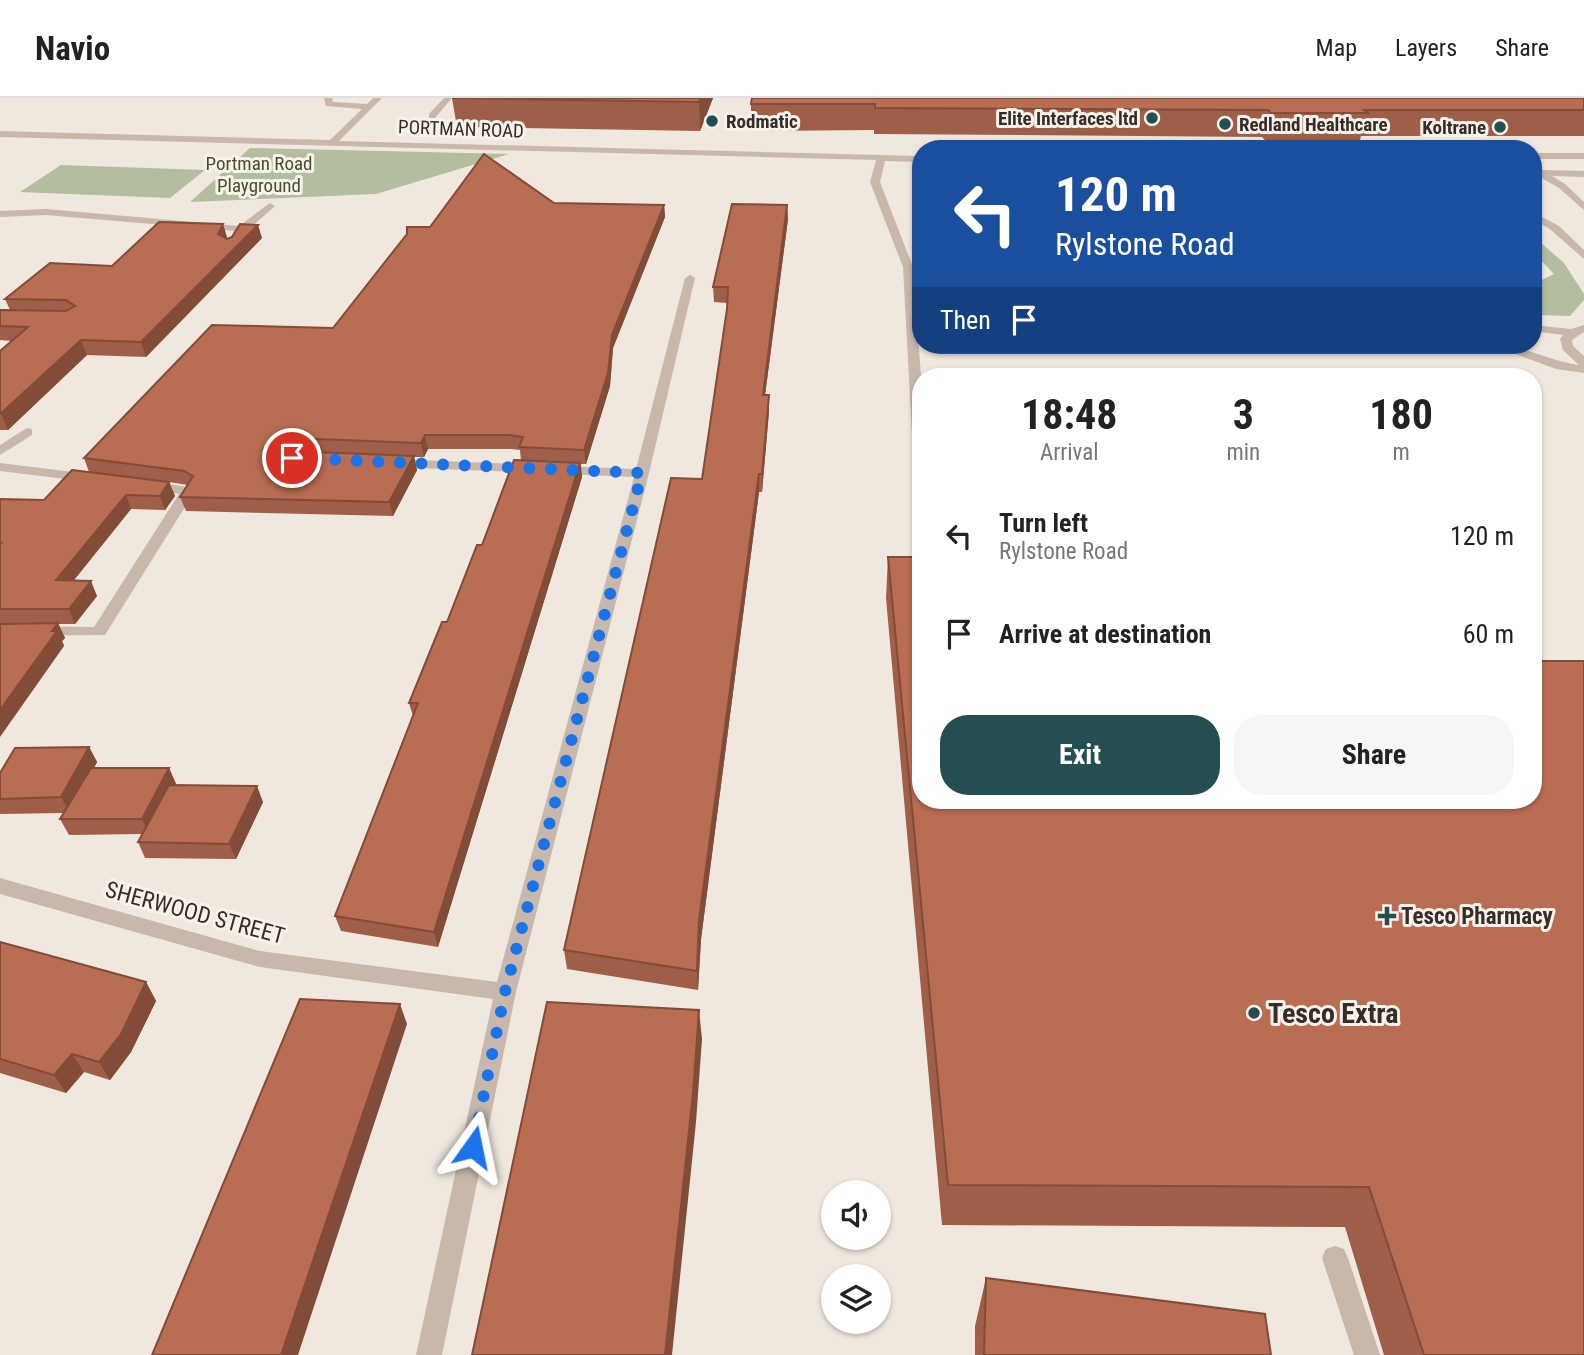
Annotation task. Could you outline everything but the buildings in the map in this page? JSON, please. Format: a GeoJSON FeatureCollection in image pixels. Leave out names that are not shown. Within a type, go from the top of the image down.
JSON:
{"type":"FeatureCollection","features":[{"type":"Feature","properties":{"kind":"street"},"geometry":{"type":"LineString","coordinates":[[328,98],[329,104],[369,107]]}},
{"type":"Feature","properties":{"kind":"street"},"geometry":{"type":"LineString","coordinates":[[332,143],[378,98]]}},
{"type":"Feature","properties":{"kind":"street"},"geometry":{"type":"LineString","coordinates":[[432,116],[448,98]]}},
{"type":"Feature","properties":{"kind":"street","name":"PORTMAN ROAD"},"geometry":{"type":"LineString","coordinates":[[0,134],[912,159]]}},
{"type":"Feature","properties":{"kind":"street"},"geometry":{"type":"LineString","coordinates":[[1542,156],[1584,156]]}},
{"type":"Feature","properties":{"kind":"street"},"geometry":{"type":"LineString","coordinates":[[881,158],[875,181],[908,267],[912,329]]}},
{"type":"Feature","properties":{"kind":"street"},"geometry":{"type":"LineString","coordinates":[[1544,173],[1584,174]]}},
{"type":"Feature","properties":{"kind":"street"},"geometry":{"type":"LineString","coordinates":[[1544,173],[1580,199]]}},
{"type":"Feature","properties":{"kind":"street"},"geometry":{"type":"LineString","coordinates":[[230,247],[242,229],[270,206]]}},
{"type":"Feature","properties":{"kind":"street"},"geometry":{"type":"LineString","coordinates":[[0,214],[27,212],[242,229]]}},
{"type":"Feature","properties":{"kind":"street"},"geometry":{"type":"LineString","coordinates":[[1542,220],[1555,228],[1584,256]]}},
{"type":"Feature","properties":{"kind":"street"},"geometry":{"type":"LineString","coordinates":[[429,1355],[505,992],[642,473],[690,278]]}},
{"type":"Feature","properties":{"kind":"street"},"geometry":{"type":"LineString","coordinates":[[1584,328],[1566,339],[1567,347],[1584,363]]}},
{"type":"Feature","properties":{"kind":"street"},"geometry":{"type":"LineString","coordinates":[[1542,329],[1572,333]]}},
{"type":"Feature","properties":{"kind":"street"},"geometry":{"type":"LineString","coordinates":[[1524,354],[1560,366],[1584,369]]}},
{"type":"Feature","properties":{"kind":"street"},"geometry":{"type":"LineString","coordinates":[[0,451],[27,432]]}},
{"type":"Feature","properties":{"kind":"street"},"geometry":{"type":"LineString","coordinates":[[372,462],[642,473]]}},
{"type":"Feature","properties":{"kind":"street"},"geometry":{"type":"LineString","coordinates":[[0,467],[106,480]]}},
{"type":"Feature","properties":{"kind":"street"},"geometry":{"type":"LineString","coordinates":[[0,631],[99,632],[188,491],[133,483]]}},
{"type":"Feature","properties":{"kind":"street","name":"SHERWOOD STREET"},"geometry":{"type":"LineString","coordinates":[[0,886],[260,959],[505,992]]}},
{"type":"Feature","properties":{"kind":"street"},"geometry":{"type":"LineString","coordinates":[[1335,1258],[1367,1355]]}},
{"type":"Feature","properties":{"kind":"green space","name":"Portman Road Playground"},"geometry":{"type":"Polygon","coordinates":[[[250,148],[509,154],[376,194],[190,202],[250,148]]]}},
{"type":"Feature","properties":{"kind":"green space"},"geometry":{"type":"Polygon","coordinates":[[[61,165],[205,170],[170,198],[20,192],[61,165]]]}},
{"type":"Feature","properties":{"kind":"green space"},"geometry":{"type":"Polygon","coordinates":[[[1542,244],[1564,263],[1584,294],[1584,300],[1570,316],[1542,315],[1542,280],[1554,274],[1542,261],[1542,244]]]}},
{"type":"Feature","properties":{"kind":"place","name":"Elite Interfaces ltd"},"geometry":{"type":"Point","coordinates":[1152,118]}},
{"type":"Feature","properties":{"kind":"place","name":"Rodmatic"},"geometry":{"type":"Point","coordinates":[712,121]}},
{"type":"Feature","properties":{"kind":"place","name":"Redland Healthcare"},"geometry":{"type":"Point","coordinates":[1225,124]}},
{"type":"Feature","properties":{"kind":"place","name":"Koltrane"},"geometry":{"type":"Point","coordinates":[1500,127]}},
{"type":"Feature","properties":{"kind":"place","name":"Tesco Pharmacy"},"geometry":{"type":"Point","coordinates":[1387,916]}},
{"type":"Feature","properties":{"kind":"place","name":"Tesco Extra"},"geometry":{"type":"Point","coordinates":[1254,1013]}},
{"type":"Feature","properties":{"kind":"route"},"geometry":{"type":"LineString","coordinates":[[292,458],[642,473],[505,992],[473,1147]]}}]}
